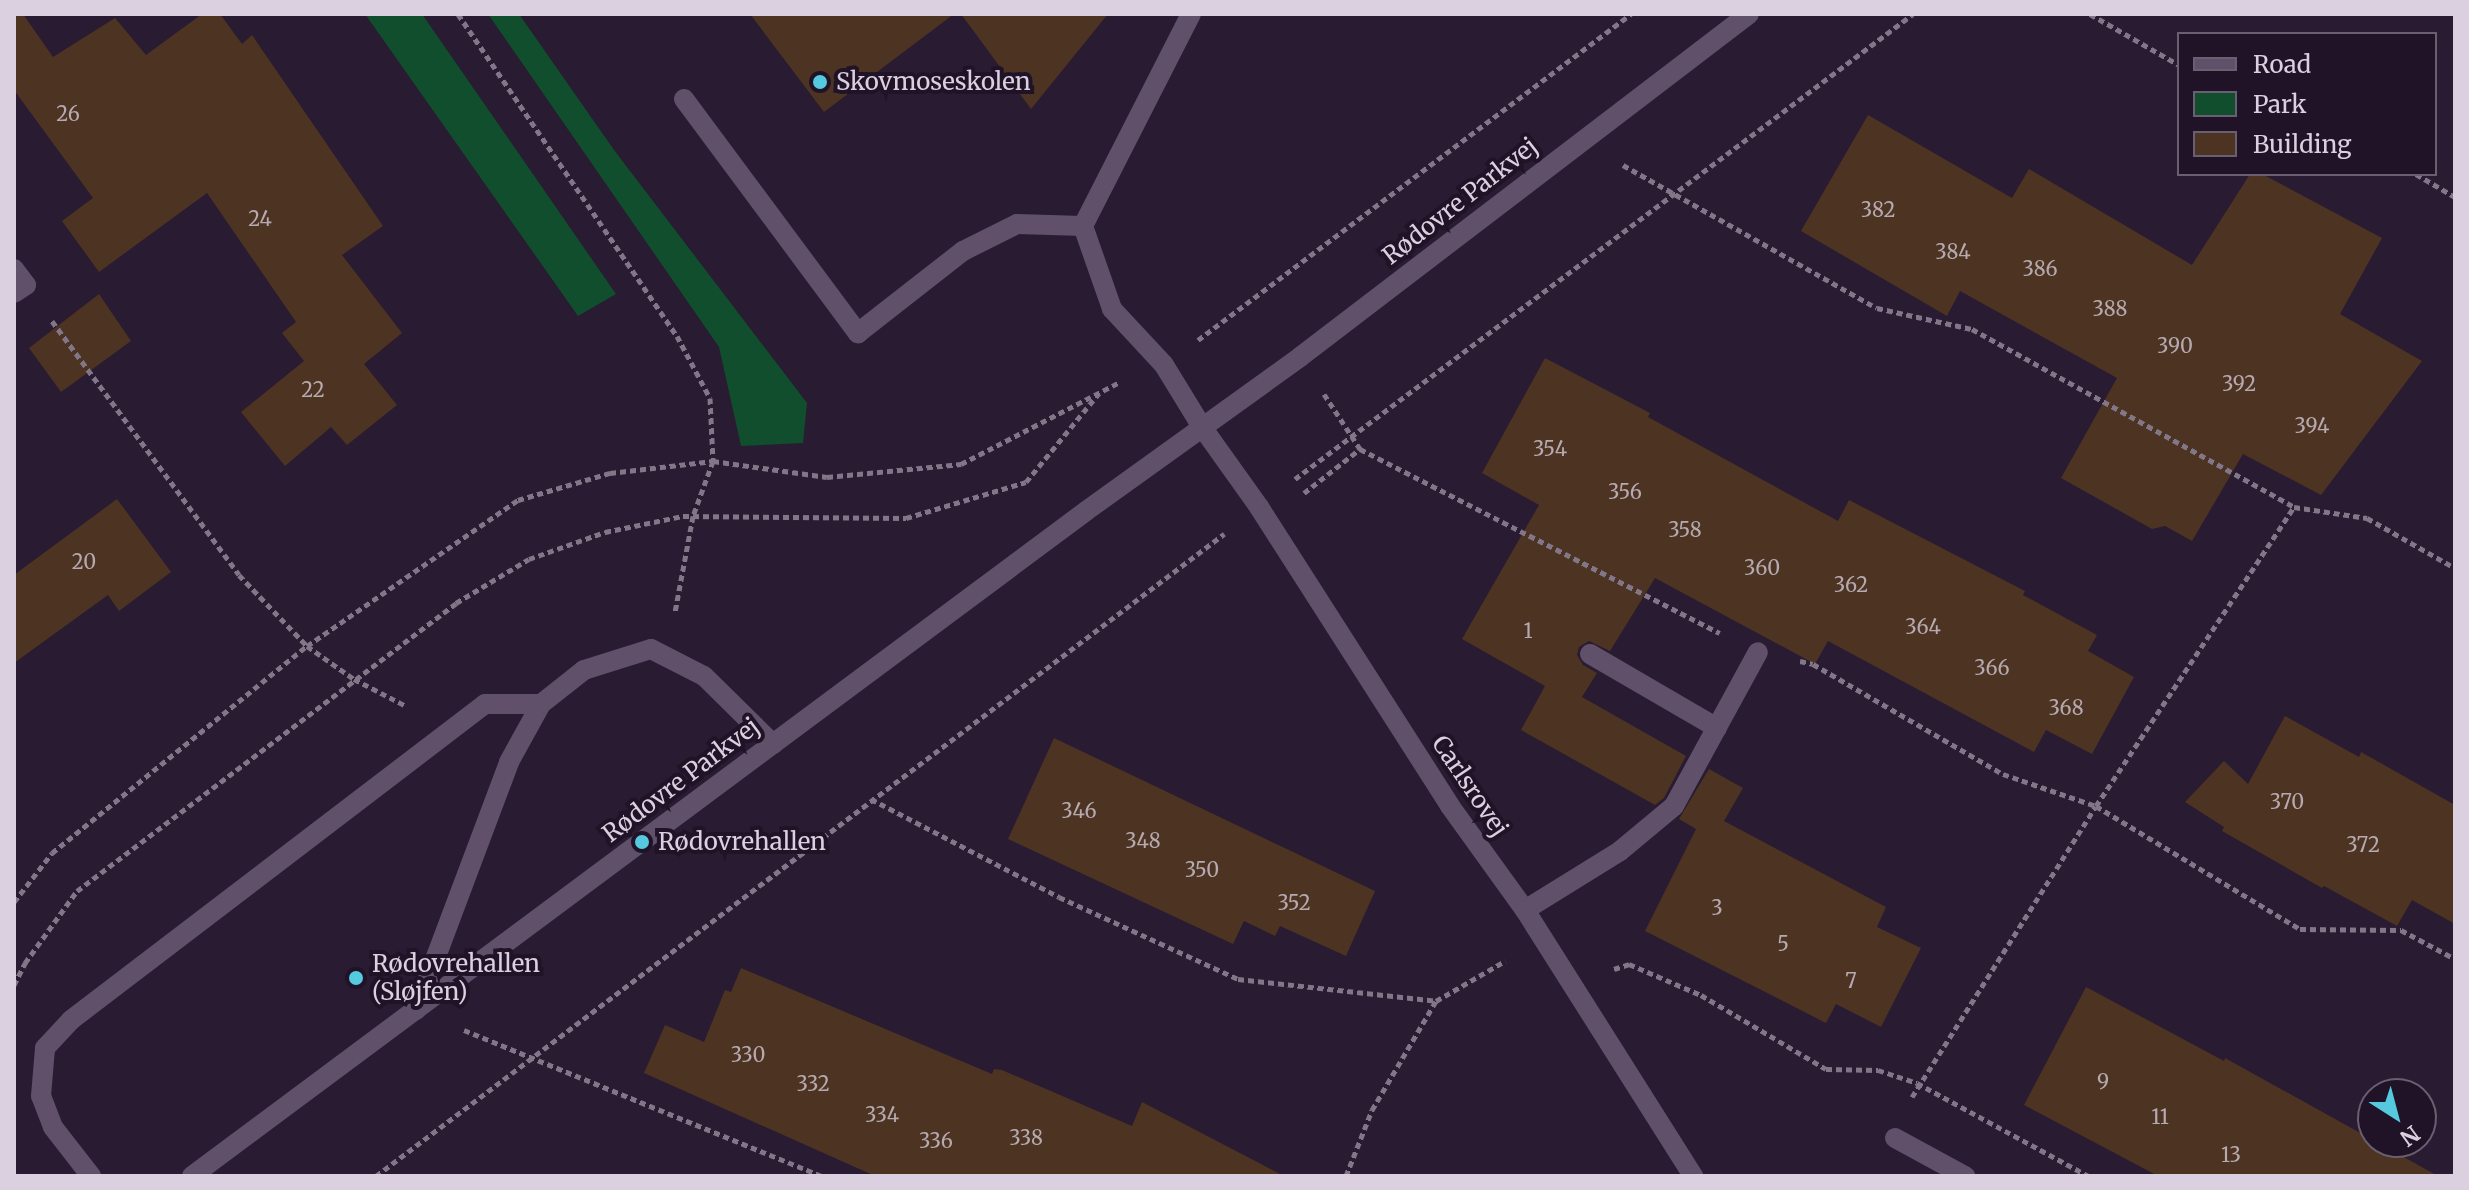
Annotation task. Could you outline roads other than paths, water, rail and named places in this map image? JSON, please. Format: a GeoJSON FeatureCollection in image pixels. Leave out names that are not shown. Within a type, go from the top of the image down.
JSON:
{"type":"FeatureCollection","features":[{"type":"Feature","properties":{"kind":"street"},"geometry":{"type":"LineString","coordinates":[[1191,14],[1083,226],[1112,309],[1164,365],[1202,427]]}},
{"type":"Feature","properties":{"kind":"street","name":"Rødovre Parkvej"},"geometry":{"type":"LineString","coordinates":[[192,1176],[1300,357],[1749,14]]}},
{"type":"Feature","properties":{"kind":"street"},"geometry":{"type":"LineString","coordinates":[[684,99],[858,333],[963,251],[1017,224],[1083,226]]}},
{"type":"Feature","properties":{"kind":"street","name":"Carlsrovej"},"geometry":{"type":"LineString","coordinates":[[1202,427],[1263,514],[1450,806],[1525,910],[1693,1176]]}},
{"type":"Feature","properties":{"kind":"street"},"geometry":{"type":"LineString","coordinates":[[416,1010],[509,762],[541,704],[584,670],[651,649],[704,676],[773,744]]}},
{"type":"Feature","properties":{"kind":"street"},"geometry":{"type":"LineString","coordinates":[[1525,910],[1620,851],[1674,806],[1758,652]]}},
{"type":"Feature","properties":{"kind":"street"},"geometry":{"type":"LineString","coordinates":[[1590,654],[1717,728]]}},
{"type":"Feature","properties":{"kind":"street"},"geometry":{"type":"LineString","coordinates":[[91,1176],[53,1127],[41,1096],[45,1048],[71,1020],[485,704],[541,704]]}},
{"type":"Feature","properties":{"kind":"street"},"geometry":{"type":"LineString","coordinates":[[1895,1138],[1965,1176]]}},
{"type":"Feature","properties":{"kind":"place","name":"Skovmoseskolen"},"geometry":{"type":"Point","coordinates":[820,82]}},
{"type":"Feature","properties":{"kind":"place","name":"Rødovrehallen"},"geometry":{"type":"Point","coordinates":[642,842]}},
{"type":"Feature","properties":{"kind":"place","name":"Rødovrehallen (Sløjfen)"},"geometry":{"type":"Point","coordinates":[356,978]}}]}
